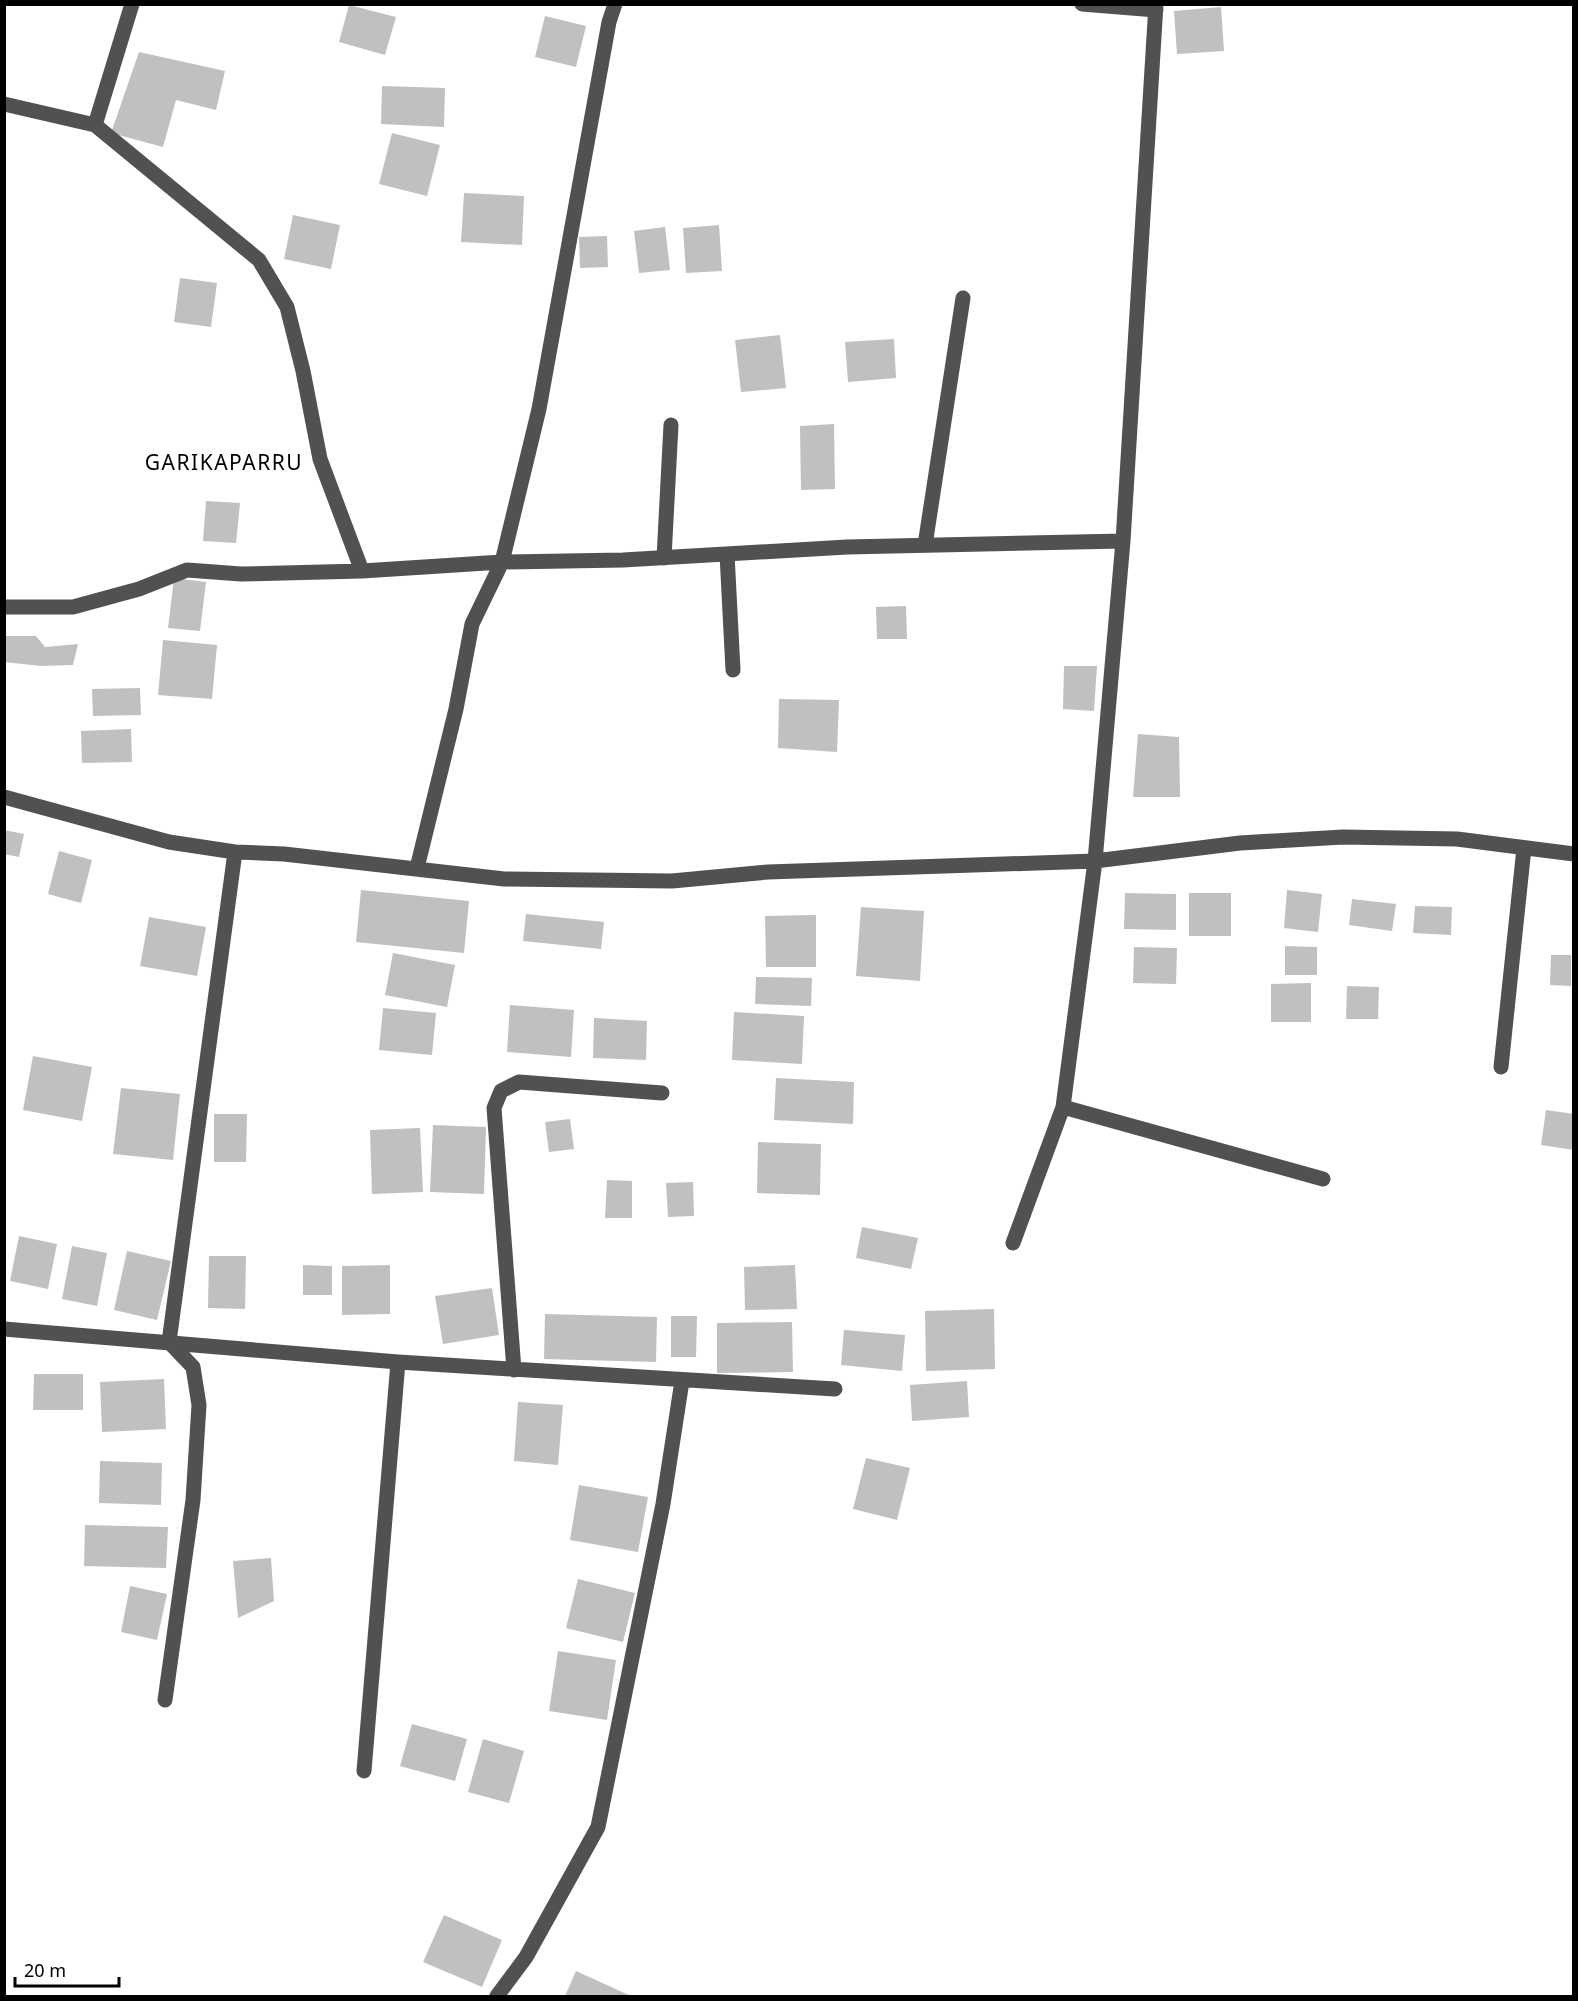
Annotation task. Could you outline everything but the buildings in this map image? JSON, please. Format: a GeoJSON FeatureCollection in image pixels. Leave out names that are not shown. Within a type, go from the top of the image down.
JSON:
{"type":"FeatureCollection","features":[{"type":"Feature","properties":{"kind":"street"},"geometry":{"type":"LineString","coordinates":[[95,125],[132,4]]}},
{"type":"Feature","properties":{"kind":"street"},"geometry":{"type":"LineString","coordinates":[[417,868],[456,709],[472,624],[502,562],[538,409],[609,22],[615,4]]}},
{"type":"Feature","properties":{"kind":"street"},"geometry":{"type":"LineString","coordinates":[[1013,1243],[1063,1107],[1095,861],[1123,541],[1156,7],[1082,4]]}},
{"type":"Feature","properties":{"kind":"street"},"geometry":{"type":"LineString","coordinates":[[4,104],[95,125],[259,260],[287,307],[303,371],[320,459],[362,571]]}},
{"type":"Feature","properties":{"kind":"street"},"geometry":{"type":"LineString","coordinates":[[925,545],[963,298]]}},
{"type":"Feature","properties":{"kind":"street"},"geometry":{"type":"LineString","coordinates":[[664,558],[671,425]]}},
{"type":"Feature","properties":{"kind":"street"},"geometry":{"type":"LineString","coordinates":[[4,607],[73,607],[139,589],[187,570],[241,574],[362,571],[502,562],[664,558],[925,545],[1123,541]]}},
{"type":"Feature","properties":{"kind":"street"},"geometry":{"type":"LineString","coordinates":[[727,554],[733,670]]}},
{"type":"Feature","properties":{"kind":"street"},"geometry":{"type":"LineString","coordinates":[[4,797],[170,842],[235,852],[284,854],[504,879],[672,881],[768,872],[1095,861],[1240,843],[1343,837],[1457,839],[1574,854]]}},
{"type":"Feature","properties":{"kind":"street"},"geometry":{"type":"LineString","coordinates":[[1501,1066],[1524,848]]}},
{"type":"Feature","properties":{"kind":"street"},"geometry":{"type":"LineString","coordinates":[[169,1342],[235,852]]}},
{"type":"Feature","properties":{"kind":"street"},"geometry":{"type":"LineString","coordinates":[[514,1370],[494,1108],[501,1091],[519,1082],[662,1093]]}},
{"type":"Feature","properties":{"kind":"street"},"geometry":{"type":"LineString","coordinates":[[1063,1107],[1323,1179]]}},
{"type":"Feature","properties":{"kind":"street"},"geometry":{"type":"LineString","coordinates":[[4,1329],[398,1362],[835,1389]]}},
{"type":"Feature","properties":{"kind":"street"},"geometry":{"type":"LineString","coordinates":[[165,1700],[193,1500],[199,1404],[193,1367],[169,1342]]}},
{"type":"Feature","properties":{"kind":"street"},"geometry":{"type":"LineString","coordinates":[[364,1771],[398,1362]]}},
{"type":"Feature","properties":{"kind":"street"},"geometry":{"type":"LineString","coordinates":[[497,1996],[526,1957],[598,1827],[663,1503],[682,1381]]}},
{"type":"Feature","properties":{"kind":"district","name":"GARIKAPARRU"},"geometry":{"type":"Point","coordinates":[224,462]}}]}
